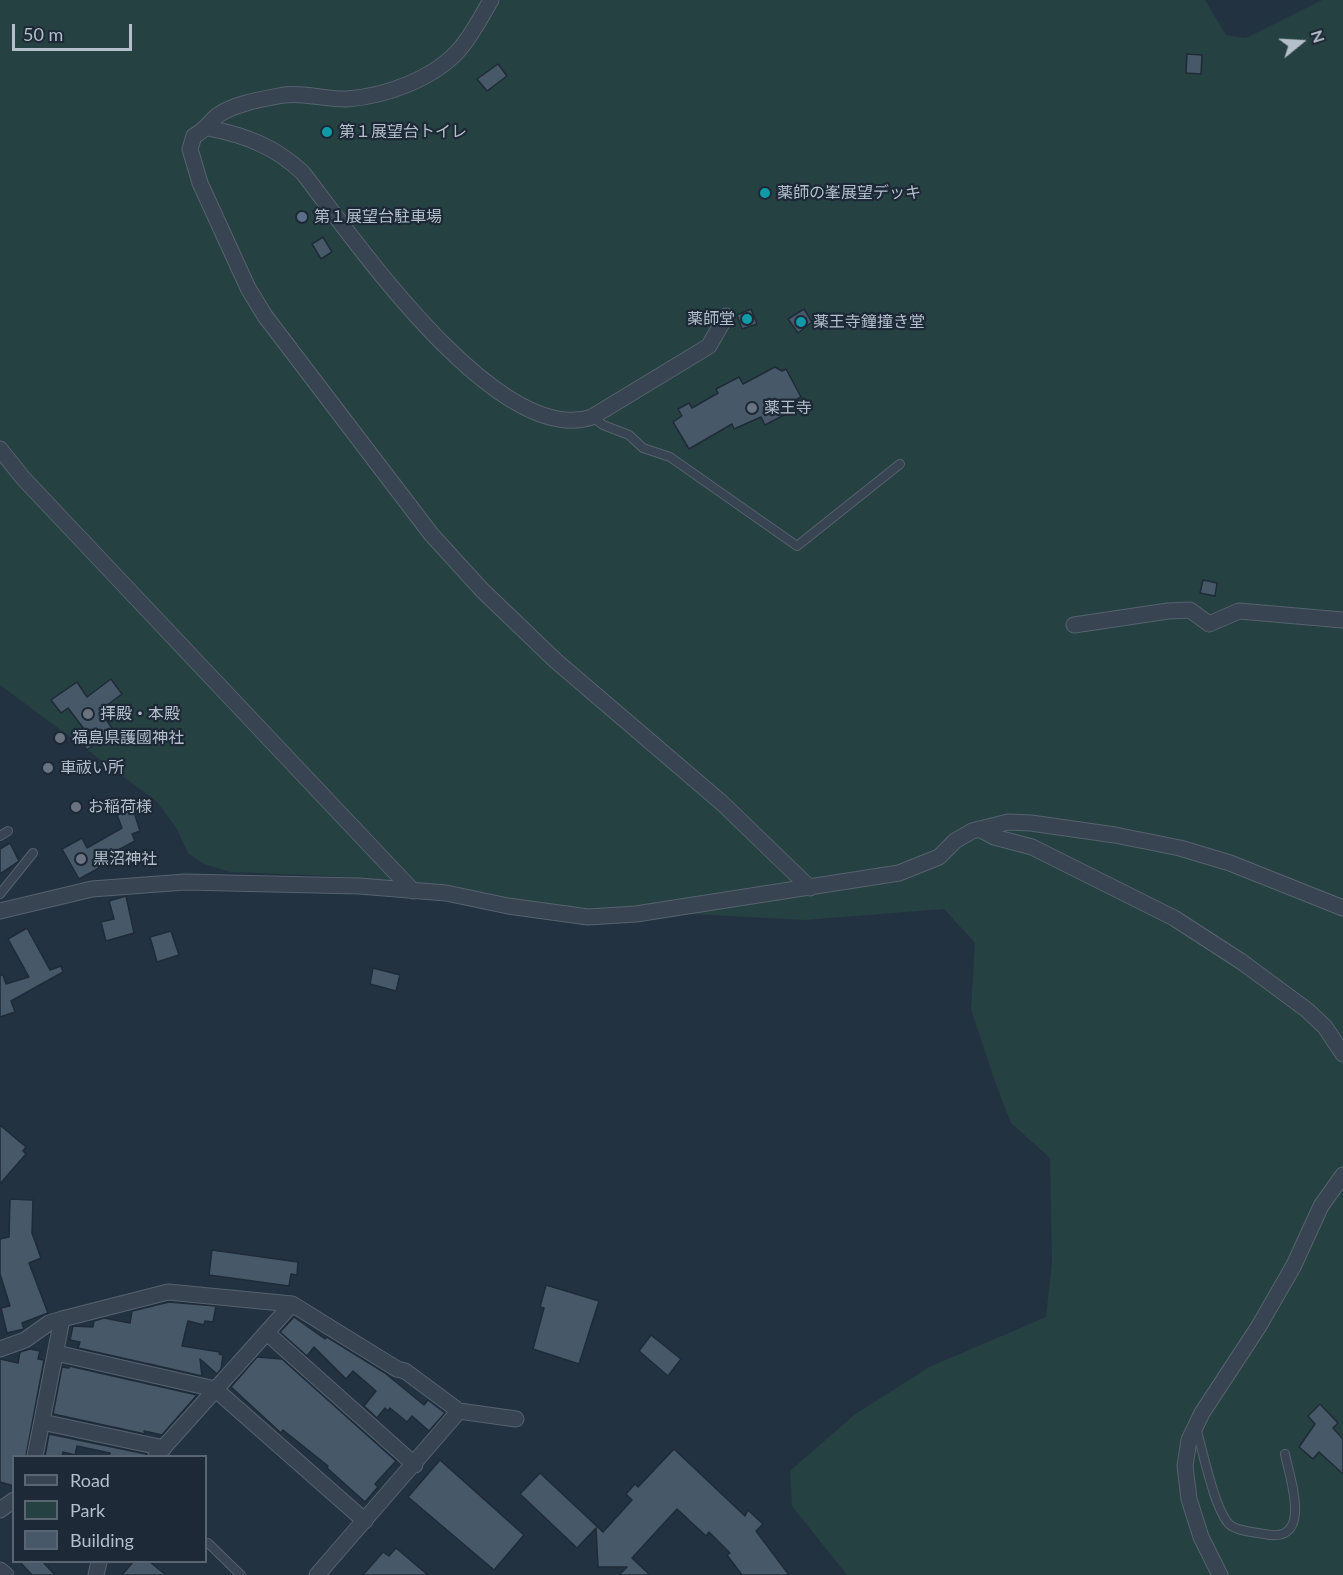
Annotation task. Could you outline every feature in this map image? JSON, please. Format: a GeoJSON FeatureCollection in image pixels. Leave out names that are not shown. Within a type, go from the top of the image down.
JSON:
{"type":"FeatureCollection","features":[{"type":"Feature","properties":{"kind":"street"},"geometry":{"type":"LineString","coordinates":[[491,0],[458,52],[418,79],[377,94],[348,99],[286,94],[231,108],[216,117],[208,128],[194,136],[190,149],[200,183],[248,288],[265,316],[431,534],[482,590],[556,661],[722,803],[810,888]]}},
{"type":"Feature","properties":{"kind":"street"},"geometry":{"type":"LineString","coordinates":[[208,128],[233,132],[285,156],[303,173],[434,337],[475,374],[516,404],[538,416],[577,422],[592,417],[709,346],[726,316]]}},
{"type":"Feature","properties":{"kind":"street"},"geometry":{"type":"LineString","coordinates":[[0,450],[23,478],[412,891]]}},
{"type":"Feature","properties":{"kind":"street"},"geometry":{"type":"LineString","coordinates":[[1074,625],[1168,611],[1190,610],[1209,624],[1239,611],[1343,620]]}},
{"type":"Feature","properties":{"kind":"street"},"geometry":{"type":"LineString","coordinates":[[0,911],[63,894],[151,883],[359,886],[412,891],[588,917],[636,914],[900,873],[939,857],[955,841],[979,829],[1008,822],[1031,823],[1180,848],[1230,863],[1343,908]]}},
{"type":"Feature","properties":{"kind":"street"},"geometry":{"type":"LineString","coordinates":[[979,829],[994,837],[1032,847],[1174,918],[1242,962],[1307,1010],[1325,1027],[1343,1054]]}},
{"type":"Feature","properties":{"kind":"street"},"geometry":{"type":"LineString","coordinates":[[1220,1575],[1201,1537],[1189,1499],[1185,1466],[1189,1440],[1294,1265],[1321,1206],[1343,1175]]}},
{"type":"Feature","properties":{"kind":"street"},"geometry":{"type":"LineString","coordinates":[[0,1349],[25,1340],[49,1323],[168,1292],[292,1304],[397,1370],[405,1371],[459,1411],[516,1419]]}},
{"type":"Feature","properties":{"kind":"street"},"geometry":{"type":"LineString","coordinates":[[42,1422],[160,1452],[292,1304]]}},
{"type":"Feature","properties":{"kind":"street"},"geometry":{"type":"LineString","coordinates":[[35,1455],[62,1319]]}},
{"type":"Feature","properties":{"kind":"street"},"geometry":{"type":"LineString","coordinates":[[267,1333],[415,1465]]}},
{"type":"Feature","properties":{"kind":"street"},"geometry":{"type":"LineString","coordinates":[[56,1353],[215,1389],[365,1521]]}},
{"type":"Feature","properties":{"kind":"street"},"geometry":{"type":"LineString","coordinates":[[317,1575],[415,1465],[459,1411]]}},
{"type":"Feature","properties":{"kind":"street"},"geometry":{"type":"LineString","coordinates":[[0,1570],[6,1575]]}},
{"type":"Feature","properties":{"kind":"lane"},"geometry":{"type":"LineString","coordinates":[[592,417],[603,425],[629,435],[643,448],[670,457],[797,546],[900,464]]}},
{"type":"Feature","properties":{"kind":"lane"},"geometry":{"type":"LineString","coordinates":[[0,836],[8,831]]}},
{"type":"Feature","properties":{"kind":"lane"},"geometry":{"type":"LineString","coordinates":[[0,894],[33,853]]}},
{"type":"Feature","properties":{"kind":"lane"},"geometry":{"type":"LineString","coordinates":[[1196,1427],[1222,1514],[1231,1526],[1243,1530],[1272,1536],[1287,1532],[1293,1525],[1298,1515],[1285,1454]]}},
{"type":"Feature","properties":{"kind":"lane"},"geometry":{"type":"LineString","coordinates":[[208,1542],[241,1575]]}},
{"type":"Feature","properties":{"kind":"green space"},"geometry":{"type":"Polygon","coordinates":[[[0,0],[1205,0],[1226,35],[1246,38],[1322,0],[1343,0],[1343,1575],[847,1575],[792,1506],[790,1471],[854,1415],[929,1367],[1046,1317],[1052,1262],[1050,1158],[1011,1123],[971,1009],[975,943],[944,909],[805,920],[556,907],[444,886],[332,876],[231,872],[204,864],[188,853],[176,827],[156,801],[0,685],[0,0]]]}},
{"type":"Feature","properties":{"kind":"building"},"geometry":{"type":"Polygon","coordinates":[[[1187,54],[1202,55],[1201,74],[1186,73],[1187,54]]]}},
{"type":"Feature","properties":{"kind":"building"},"geometry":{"type":"Polygon","coordinates":[[[498,64],[507,76],[487,91],[477,79],[498,64]]]}},
{"type":"Feature","properties":{"kind":"building"},"geometry":{"type":"Polygon","coordinates":[[[323,237],[332,252],[321,259],[312,244],[323,237]]]}},
{"type":"Feature","properties":{"kind":"building","name":"薬師堂"},"geometry":{"type":"Polygon","coordinates":[[[751,309],[757,324],[742,329],[737,315],[751,309]]]}},
{"type":"Feature","properties":{"kind":"building","name":"薬王寺鐘撞き堂"},"geometry":{"type":"Polygon","coordinates":[[[804,309],[812,322],[798,333],[788,319],[804,309]]]}},
{"type":"Feature","properties":{"kind":"building","name":"薬王寺"},"geometry":{"type":"Polygon","coordinates":[[[775,367],[782,371],[786,369],[801,397],[782,407],[786,414],[765,425],[761,417],[734,429],[732,424],[689,449],[673,422],[682,416],[678,409],[689,403],[692,408],[718,393],[716,389],[739,377],[743,384],[775,367]]]}},
{"type":"Feature","properties":{"kind":"building"},"geometry":{"type":"Polygon","coordinates":[[[1203,580],[1217,583],[1215,596],[1200,593],[1203,580]]]}},
{"type":"Feature","properties":{"kind":"building","name":"拝殿・本殿"},"geometry":{"type":"Polygon","coordinates":[[[111,679],[122,694],[102,709],[105,714],[103,715],[114,731],[87,750],[76,735],[84,729],[68,708],[61,713],[51,700],[77,682],[87,697],[111,679]]]}},
{"type":"Feature","properties":{"kind":"building"},"geometry":{"type":"Polygon","coordinates":[[[133,809],[140,831],[132,834],[135,841],[96,862],[99,868],[79,879],[62,849],[82,838],[87,848],[122,828],[117,815],[133,809]]]}},
{"type":"Feature","properties":{"kind":"building"},"geometry":{"type":"Polygon","coordinates":[[[10,843],[19,861],[0,874],[0,849],[10,843]]]}},
{"type":"Feature","properties":{"kind":"building"},"geometry":{"type":"Polygon","coordinates":[[[126,896],[134,933],[106,941],[101,922],[114,919],[109,901],[126,896]]]}},
{"type":"Feature","properties":{"kind":"building"},"geometry":{"type":"Polygon","coordinates":[[[27,928],[50,970],[61,966],[63,972],[11,1001],[15,1012],[0,1017],[0,975],[3,975],[6,984],[29,977],[8,939],[27,928]]]}},
{"type":"Feature","properties":{"kind":"building"},"geometry":{"type":"Polygon","coordinates":[[[171,931],[179,955],[157,962],[150,937],[171,931]]]}},
{"type":"Feature","properties":{"kind":"building"},"geometry":{"type":"Polygon","coordinates":[[[373,968],[400,975],[396,991],[370,984],[373,968]]]}},
{"type":"Feature","properties":{"kind":"building"},"geometry":{"type":"Polygon","coordinates":[[[0,1125],[26,1147],[23,1151],[26,1154],[0,1184],[0,1125]]]}},
{"type":"Feature","properties":{"kind":"building"},"geometry":{"type":"Polygon","coordinates":[[[10,1199],[33,1200],[32,1233],[41,1258],[29,1263],[48,1313],[22,1323],[24,1329],[7,1333],[1,1308],[10,1306],[0,1274],[0,1239],[9,1237],[10,1199]]]}},
{"type":"Feature","properties":{"kind":"building"},"geometry":{"type":"Polygon","coordinates":[[[212,1250],[298,1262],[297,1275],[291,1274],[289,1286],[209,1275],[212,1250]]]}},
{"type":"Feature","properties":{"kind":"building"},"geometry":{"type":"Polygon","coordinates":[[[546,1285],[599,1301],[579,1364],[533,1349],[544,1308],[540,1307],[546,1285]]]}},
{"type":"Feature","properties":{"kind":"building"},"geometry":{"type":"Polygon","coordinates":[[[169,1302],[216,1306],[213,1322],[205,1321],[204,1325],[188,1321],[182,1346],[220,1352],[219,1354],[223,1355],[221,1369],[217,1374],[200,1359],[202,1376],[78,1348],[80,1342],[70,1340],[73,1326],[93,1327],[94,1321],[104,1318],[130,1323],[132,1311],[169,1302]]]}},
{"type":"Feature","properties":{"kind":"building"},"geometry":{"type":"Polygon","coordinates":[[[294,1317],[325,1339],[327,1337],[385,1373],[424,1405],[428,1400],[445,1413],[429,1431],[412,1416],[407,1422],[390,1408],[388,1411],[385,1408],[377,1418],[364,1406],[376,1391],[353,1371],[346,1379],[314,1347],[307,1356],[280,1332],[294,1317]]]}},
{"type":"Feature","properties":{"kind":"building"},"geometry":{"type":"Polygon","coordinates":[[[651,1335],[681,1359],[668,1376],[639,1351],[651,1335]]]}},
{"type":"Feature","properties":{"kind":"building"},"geometry":{"type":"Polygon","coordinates":[[[30,1349],[40,1351],[38,1359],[44,1360],[26,1455],[12,1455],[12,1485],[0,1482],[0,1359],[18,1363],[20,1352],[30,1349]]]}},
{"type":"Feature","properties":{"kind":"building"},"geometry":{"type":"Polygon","coordinates":[[[257,1357],[282,1359],[396,1461],[375,1484],[378,1487],[365,1502],[327,1468],[328,1466],[283,1430],[281,1433],[231,1387],[257,1357]]]}},
{"type":"Feature","properties":{"kind":"building"},"geometry":{"type":"Polygon","coordinates":[[[69,1366],[197,1395],[162,1435],[144,1431],[145,1434],[53,1414],[62,1367],[69,1368],[69,1366]]]}},
{"type":"Feature","properties":{"kind":"building"},"geometry":{"type":"Polygon","coordinates":[[[1320,1404],[1338,1423],[1333,1428],[1343,1439],[1343,1474],[1319,1452],[1313,1459],[1299,1447],[1315,1424],[1308,1416],[1320,1404]]]}},
{"type":"Feature","properties":{"kind":"building"},"geometry":{"type":"Polygon","coordinates":[[[49,1434],[146,1455],[109,1455],[110,1453],[77,1446],[75,1455],[63,1452],[62,1455],[45,1455],[49,1434]]]}},
{"type":"Feature","properties":{"kind":"building"},"geometry":{"type":"Polygon","coordinates":[[[674,1449],[745,1516],[748,1510],[763,1524],[756,1531],[789,1575],[742,1575],[727,1555],[730,1553],[709,1532],[706,1536],[677,1509],[632,1558],[650,1575],[619,1575],[627,1567],[598,1567],[596,1528],[577,1548],[520,1494],[540,1473],[603,1532],[632,1500],[626,1494],[635,1484],[638,1487],[674,1449]]]}},
{"type":"Feature","properties":{"kind":"building"},"geometry":{"type":"Polygon","coordinates":[[[440,1460],[524,1535],[494,1570],[408,1497],[440,1460]]]}},
{"type":"Feature","properties":{"kind":"building"},"geometry":{"type":"Polygon","coordinates":[[[396,1548],[428,1575],[363,1575],[383,1552],[389,1556],[396,1548]]]}},
{"type":"Feature","properties":{"kind":"building"},"geometry":{"type":"Polygon","coordinates":[[[21,1563],[44,1563],[55,1575],[32,1575],[21,1563]]]}},
{"type":"Feature","properties":{"kind":"building"},"geometry":{"type":"Polygon","coordinates":[[[132,1563],[151,1563],[166,1575],[122,1575],[132,1563]]]}},
{"type":"Feature","properties":{"kind":"place","name":"第１展望台トイレ"},"geometry":{"type":"Point","coordinates":[327,132]}},
{"type":"Feature","properties":{"kind":"place","name":"薬師の峯展望デッキ"},"geometry":{"type":"Point","coordinates":[765,193]}},
{"type":"Feature","properties":{"kind":"place","name":"第１展望台駐車場"},"geometry":{"type":"Point","coordinates":[302,217]}},
{"type":"Feature","properties":{"kind":"place","name":"薬師堂"},"geometry":{"type":"Point","coordinates":[747,319]}},
{"type":"Feature","properties":{"kind":"place","name":"薬王寺鐘撞き堂"},"geometry":{"type":"Point","coordinates":[801,322]}},
{"type":"Feature","properties":{"kind":"place","name":"薬王寺"},"geometry":{"type":"Point","coordinates":[752,408]}},
{"type":"Feature","properties":{"kind":"place","name":"拝殿・本殿"},"geometry":{"type":"Point","coordinates":[88,714]}},
{"type":"Feature","properties":{"kind":"place","name":"福島県護國神社"},"geometry":{"type":"Point","coordinates":[60,738]}},
{"type":"Feature","properties":{"kind":"place","name":"車祓い所"},"geometry":{"type":"Point","coordinates":[48,768]}},
{"type":"Feature","properties":{"kind":"place","name":"お稲荷様"},"geometry":{"type":"Point","coordinates":[76,807]}},
{"type":"Feature","properties":{"kind":"place","name":"黒沼神社"},"geometry":{"type":"Point","coordinates":[81,859]}}]}
